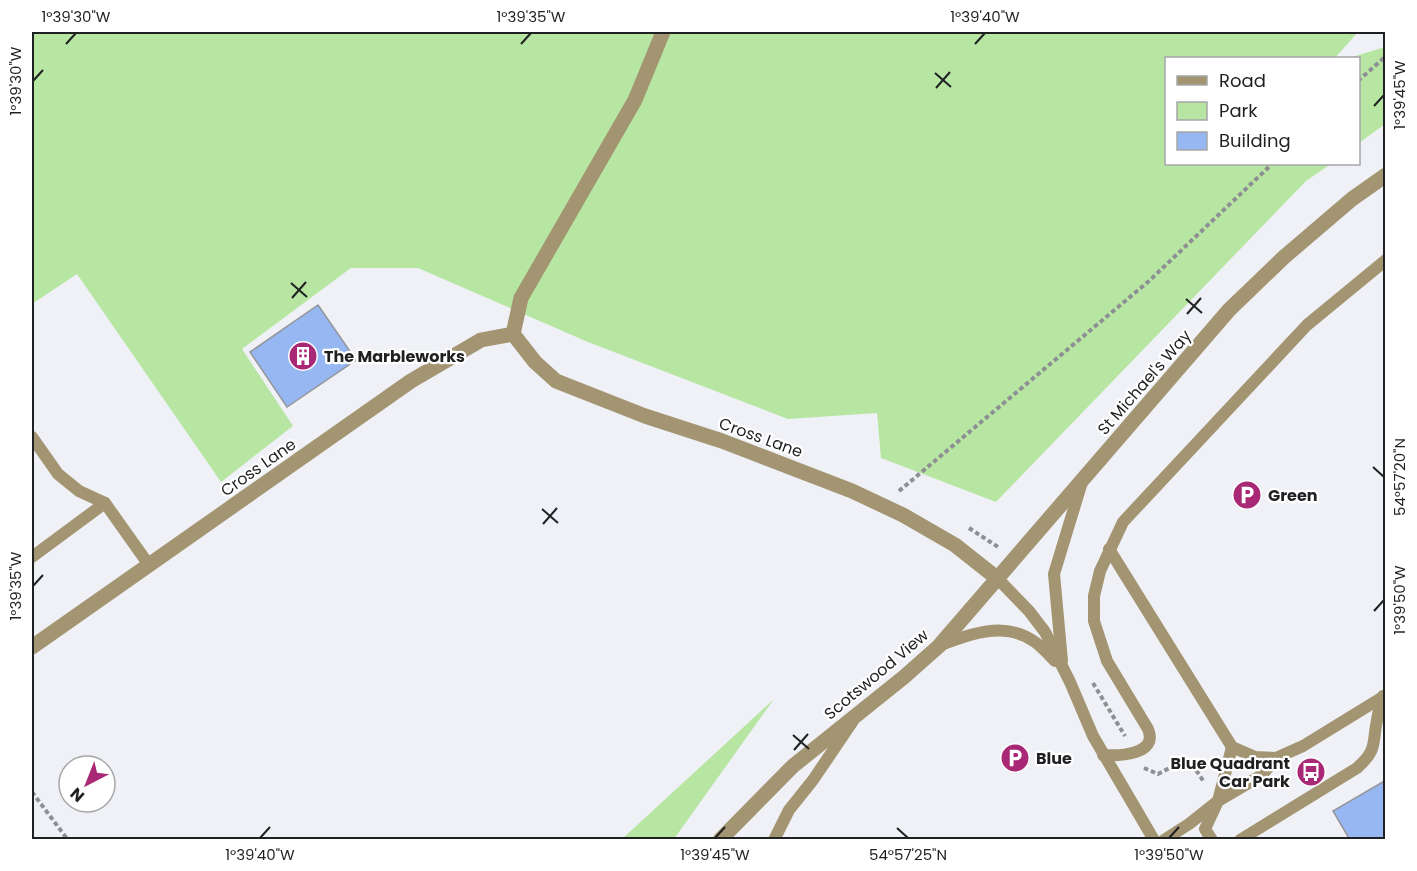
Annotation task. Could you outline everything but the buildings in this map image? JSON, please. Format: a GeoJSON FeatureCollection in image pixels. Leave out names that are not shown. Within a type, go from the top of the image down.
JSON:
{"type":"FeatureCollection","features":[{"type":"Feature","properties":{"kind":"street"},"geometry":{"type":"LineString","coordinates":[[513,334],[521,298],[635,100],[663,32]]}},
{"type":"Feature","properties":{"kind":"street","name":"St Michael's Way"},"geometry":{"type":"LineString","coordinates":[[998,579],[1229,310],[1283,258],[1334,214],[1386,175]]}},
{"type":"Feature","properties":{"kind":"street","name":"Cross Lane"},"geometry":{"type":"LineString","coordinates":[[32,647],[411,381],[481,340],[513,334],[535,362],[556,381],[645,416],[852,491],[887,507],[955,545],[998,579]]}},
{"type":"Feature","properties":{"kind":"street","name":"Scotswood View"},"geometry":{"type":"LineString","coordinates":[[720,840],[793,766],[939,646],[998,579]]}},
{"type":"Feature","properties":{"kind":"lane"},"geometry":{"type":"LineString","coordinates":[[1103,755],[1123,756],[1135,753],[1147,745],[1150,734],[1107,661],[1095,621],[1094,596],[1100,571],[1123,522],[1307,325],[1386,260]]}},
{"type":"Feature","properties":{"kind":"lane"},"geometry":{"type":"LineString","coordinates":[[32,437],[58,474],[79,490],[105,502],[149,565]]}},
{"type":"Feature","properties":{"kind":"lane"},"geometry":{"type":"LineString","coordinates":[[1063,668],[1054,574],[1083,480]]}},
{"type":"Feature","properties":{"kind":"lane"},"geometry":{"type":"LineString","coordinates":[[32,556],[105,502]]}},
{"type":"Feature","properties":{"kind":"lane"},"geometry":{"type":"LineString","coordinates":[[1109,549],[1232,747],[1255,757],[1276,758]]}},
{"type":"Feature","properties":{"kind":"lane"},"geometry":{"type":"LineString","coordinates":[[998,579],[1029,611],[1045,632],[1103,755],[1155,840]]}},
{"type":"Feature","properties":{"kind":"lane"},"geometry":{"type":"LineString","coordinates":[[939,646],[961,637],[994,630],[1016,632],[1035,642],[1063,668]]}},
{"type":"Feature","properties":{"kind":"lane"},"geometry":{"type":"LineString","coordinates":[[1164,840],[1218,801],[1262,775],[1276,758],[1303,746],[1384,696]]}},
{"type":"Feature","properties":{"kind":"lane"},"geometry":{"type":"LineString","coordinates":[[1240,840],[1357,768],[1368,758],[1375,745],[1377,721],[1384,696]]}},
{"type":"Feature","properties":{"kind":"lane"},"geometry":{"type":"LineString","coordinates":[[774,840],[789,810],[813,780],[859,713]]}},
{"type":"Feature","properties":{"kind":"lane"},"geometry":{"type":"LineString","coordinates":[[1212,840],[1205,829],[1218,801],[1232,747]]}},
{"type":"Feature","properties":{"kind":"path"},"geometry":{"type":"LineString","coordinates":[[1360,80],[1386,56]]}},
{"type":"Feature","properties":{"kind":"path"},"geometry":{"type":"LineString","coordinates":[[887,507],[901,489],[1149,281],[1271,165]]}},
{"type":"Feature","properties":{"kind":"path"},"geometry":{"type":"LineString","coordinates":[[32,792],[68,840]]}},
{"type":"Feature","properties":{"kind":"green space"},"geometry":{"type":"Polygon","coordinates":[[[32,32],[1358,32],[1336,57],[1165,57],[1165,165],[1330,165],[1306,181],[996,502],[881,458],[877,413],[788,419],[588,342],[418,268],[351,268],[242,349],[293,426],[221,482],[77,274],[32,304],[32,32]]]}},
{"type":"Feature","properties":{"kind":"green space"},"geometry":{"type":"Polygon","coordinates":[[[1385,47],[1385,124],[1360,142],[1360,57],[1352,57],[1385,47]]]}},
{"type":"Feature","properties":{"kind":"green space"},"geometry":{"type":"Polygon","coordinates":[[[774,699],[674,839],[622,839],[774,699]]]}},
{"type":"Feature","properties":{"kind":"place","name":"The Marbleworks"},"geometry":{"type":"Point","coordinates":[303,356]}},
{"type":"Feature","properties":{"kind":"place","name":"Green"},"geometry":{"type":"Point","coordinates":[1247,495]}},
{"type":"Feature","properties":{"kind":"place","name":"Blue"},"geometry":{"type":"Point","coordinates":[1015,758]}},
{"type":"Feature","properties":{"kind":"place","name":"Blue Quadrant Car Park"},"geometry":{"type":"Point","coordinates":[1311,772]}}]}
